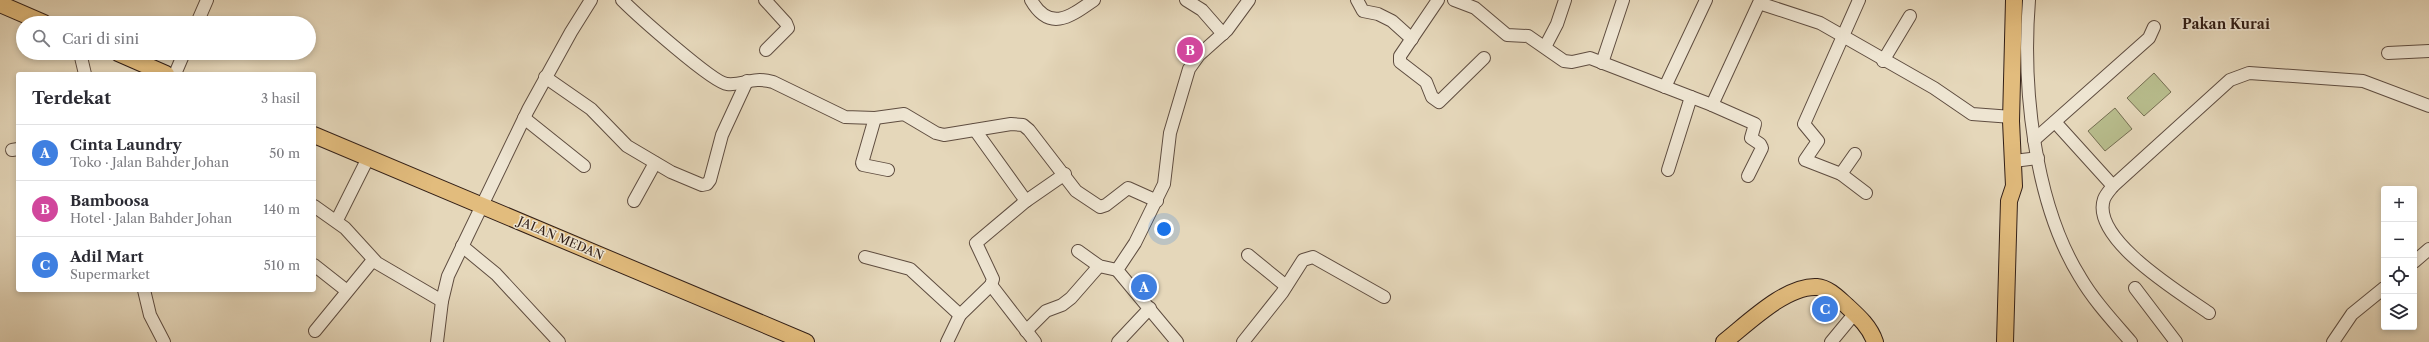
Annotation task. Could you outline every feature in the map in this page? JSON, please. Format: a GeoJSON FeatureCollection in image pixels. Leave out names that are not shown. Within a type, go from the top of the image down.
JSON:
{"type":"FeatureCollection","features":[{"type":"Feature","properties":{"kind":"main road"},"geometry":{"type":"LineString","coordinates":[[2014,0],[2012,119],[2014,186],[2017,202],[2014,342]]}},
{"type":"Feature","properties":{"kind":"main road"},"geometry":{"type":"LineString","coordinates":[[0,4],[28,16]]}},
{"type":"Feature","properties":{"kind":"main road"},"geometry":{"type":"LineString","coordinates":[[134,60],[161,72]]}},
{"type":"Feature","properties":{"kind":"main road","name":"JALAN MEDAN"},"geometry":{"type":"LineString","coordinates":[[316,136],[806,342]]}},
{"type":"Feature","properties":{"kind":"main road"},"geometry":{"type":"LineString","coordinates":[[2005,342],[2009,201],[2014,186]]}},
{"type":"Feature","properties":{"kind":"main road"},"geometry":{"type":"LineString","coordinates":[[1724,342],[1780,299],[1806,288],[1818,287],[1834,294],[1855,313],[1867,326],[1875,342]]}},
{"type":"Feature","properties":{"kind":"street"},"geometry":{"type":"LineString","coordinates":[[200,16],[207,0]]}},
{"type":"Feature","properties":{"kind":"street"},"geometry":{"type":"LineString","coordinates":[[437,342],[442,301],[448,276],[545,77],[591,0]]}},
{"type":"Feature","properties":{"kind":"street"},"geometry":{"type":"LineString","coordinates":[[622,0],[645,22],[714,79],[728,84],[762,79],[773,82],[845,117],[875,118],[904,114],[936,134],[944,135],[1011,124],[1023,125],[1030,130],[1065,174],[1076,191],[1100,206],[1106,205],[1128,188],[1157,201]]}},
{"type":"Feature","properties":{"kind":"street"},"geometry":{"type":"LineString","coordinates":[[765,0],[786,23],[788,28],[766,50]]}},
{"type":"Feature","properties":{"kind":"street"},"geometry":{"type":"LineString","coordinates":[[1031,0],[1041,12],[1060,20],[1069,18],[1094,0]]}},
{"type":"Feature","properties":{"kind":"street"},"geometry":{"type":"LineString","coordinates":[[1186,0],[1202,10],[1223,34]]}},
{"type":"Feature","properties":{"kind":"street"},"geometry":{"type":"LineString","coordinates":[[1117,270],[1135,243],[1157,201],[1164,184],[1170,133],[1189,69],[1199,55],[1223,34],[1249,0]]}},
{"type":"Feature","properties":{"kind":"street"},"geometry":{"type":"LineString","coordinates":[[1357,0],[1363,11],[1378,14],[1392,21],[1412,39]]}},
{"type":"Feature","properties":{"kind":"street"},"geometry":{"type":"LineString","coordinates":[[1438,0],[1427,19],[1400,56],[1400,62],[1426,82],[1432,97],[1439,102],[1484,58]]}},
{"type":"Feature","properties":{"kind":"street"},"geometry":{"type":"LineString","coordinates":[[1454,0],[1469,3],[1505,34],[1512,36],[1523,34],[1568,62],[1590,58],[1712,105],[1755,124],[1750,138],[1760,144],[1762,148],[1748,176]]}},
{"type":"Feature","properties":{"kind":"street"},"geometry":{"type":"LineString","coordinates":[[1545,47],[1565,0]]}},
{"type":"Feature","properties":{"kind":"street"},"geometry":{"type":"LineString","coordinates":[[1602,63],[1623,0]]}},
{"type":"Feature","properties":{"kind":"street"},"geometry":{"type":"LineString","coordinates":[[1665,87],[1706,0]]}},
{"type":"Feature","properties":{"kind":"street"},"geometry":{"type":"LineString","coordinates":[[1859,0],[1844,37],[1804,124],[1804,127],[1818,139],[1818,142],[1805,157],[1806,162],[1841,174],[1866,194]]}},
{"type":"Feature","properties":{"kind":"street"},"geometry":{"type":"LineString","coordinates":[[2029,0],[2028,66],[2032,121],[2034,140],[2049,205],[2080,277],[2131,342]]}},
{"type":"Feature","properties":{"kind":"street"},"geometry":{"type":"LineString","coordinates":[[1712,105],[1757,1],[1815,21],[1883,61],[1934,88],[1972,114],[2032,121]]}},
{"type":"Feature","properties":{"kind":"street"},"geometry":{"type":"LineString","coordinates":[[1883,61],[1910,16]]}},
{"type":"Feature","properties":{"kind":"street"},"geometry":{"type":"LineString","coordinates":[[2034,140],[2149,38],[2154,27]]}},
{"type":"Feature","properties":{"kind":"street"},"geometry":{"type":"LineString","coordinates":[[2388,53],[2429,51]]}},
{"type":"Feature","properties":{"kind":"street"},"geometry":{"type":"LineString","coordinates":[[82,60],[85,72]]}},
{"type":"Feature","properties":{"kind":"street"},"geometry":{"type":"LineString","coordinates":[[176,72],[181,60]]}},
{"type":"Feature","properties":{"kind":"street"},"geometry":{"type":"LineString","coordinates":[[2209,313],[2144,267],[2120,242],[2109,226],[2103,213],[2104,199],[2112,186],[2230,80],[2249,72],[2363,81],[2429,106]]}},
{"type":"Feature","properties":{"kind":"street"},"geometry":{"type":"LineString","coordinates":[[545,77],[590,109],[628,146],[655,163],[702,185],[707,184],[722,135],[747,81]]}},
{"type":"Feature","properties":{"kind":"street"},"geometry":{"type":"LineString","coordinates":[[1668,170],[1690,97]]}},
{"type":"Feature","properties":{"kind":"street"},"geometry":{"type":"LineString","coordinates":[[524,118],[584,166]]}},
{"type":"Feature","properties":{"kind":"street"},"geometry":{"type":"LineString","coordinates":[[875,118],[862,162],[863,165],[888,170]]}},
{"type":"Feature","properties":{"kind":"street"},"geometry":{"type":"LineString","coordinates":[[2055,122],[2112,186]]}},
{"type":"Feature","properties":{"kind":"street"},"geometry":{"type":"LineString","coordinates":[[975,130],[1026,201]]}},
{"type":"Feature","properties":{"kind":"street"},"geometry":{"type":"LineString","coordinates":[[1841,174],[1855,154]]}},
{"type":"Feature","properties":{"kind":"street"},"geometry":{"type":"LineString","coordinates":[[337,220],[368,158]]}},
{"type":"Feature","properties":{"kind":"street"},"geometry":{"type":"LineString","coordinates":[[2014,161],[2038,158]]}},
{"type":"Feature","properties":{"kind":"street"},"geometry":{"type":"LineString","coordinates":[[634,201],[655,163]]}},
{"type":"Feature","properties":{"kind":"street"},"geometry":{"type":"LineString","coordinates":[[947,342],[960,315],[991,285],[993,279],[976,243],[1026,201],[1065,174]]}},
{"type":"Feature","properties":{"kind":"street"},"geometry":{"type":"LineString","coordinates":[[316,207],[337,220],[373,260],[442,301]]}},
{"type":"Feature","properties":{"kind":"street"},"geometry":{"type":"LineString","coordinates":[[462,246],[496,274],[559,342]]}},
{"type":"Feature","properties":{"kind":"street"},"geometry":{"type":"LineString","coordinates":[[2417,259],[2429,249]]}},
{"type":"Feature","properties":{"kind":"street"},"geometry":{"type":"LineString","coordinates":[[1078,251],[1099,266],[1117,270],[1177,342]]}},
{"type":"Feature","properties":{"kind":"street"},"geometry":{"type":"LineString","coordinates":[[1248,255],[1286,286]]}},
{"type":"Feature","properties":{"kind":"street"},"geometry":{"type":"LineString","coordinates":[[1243,342],[1286,286],[1303,260],[1313,257],[1384,297]]}},
{"type":"Feature","properties":{"kind":"street"},"geometry":{"type":"LineString","coordinates":[[865,258],[910,269],[960,315]]}},
{"type":"Feature","properties":{"kind":"street"},"geometry":{"type":"LineString","coordinates":[[315,331],[373,260]]}},
{"type":"Feature","properties":{"kind":"street"},"geometry":{"type":"LineString","coordinates":[[1026,331],[1046,311],[1062,305],[1072,298],[1099,266]]}},
{"type":"Feature","properties":{"kind":"street"},"geometry":{"type":"LineString","coordinates":[[316,267],[347,291]]}},
{"type":"Feature","properties":{"kind":"street"},"geometry":{"type":"LineString","coordinates":[[991,285],[1035,342]]}},
{"type":"Feature","properties":{"kind":"street"},"geometry":{"type":"LineString","coordinates":[[2135,288],[2176,342]]}},
{"type":"Feature","properties":{"kind":"street"},"geometry":{"type":"LineString","coordinates":[[2333,342],[2352,314],[2381,290]]}},
{"type":"Feature","properties":{"kind":"street"},"geometry":{"type":"LineString","coordinates":[[144,292],[150,315],[164,342]]}},
{"type":"Feature","properties":{"kind":"street"},"geometry":{"type":"LineString","coordinates":[[1123,340],[1150,308]]}},
{"type":"Feature","properties":{"kind":"street"},"geometry":{"type":"LineString","coordinates":[[1830,342],[1855,313]]}},
{"type":"Feature","properties":{"kind":"green space"},"geometry":{"type":"Polygon","coordinates":[[[2154,73],[2171,92],[2144,116],[2127,98],[2154,73]]]}},
{"type":"Feature","properties":{"kind":"green space"},"geometry":{"type":"Polygon","coordinates":[[[2115,108],[2132,129],[2105,151],[2088,131],[2115,108]]]}},
{"type":"Feature","properties":{"kind":"place","name":"Bamboosa"},"geometry":{"type":"Point","coordinates":[1190,50]}},
{"type":"Feature","properties":{"kind":"place","name":"Cinta Laundry"},"geometry":{"type":"Point","coordinates":[1144,287]}},
{"type":"Feature","properties":{"kind":"place","name":"Adil Mart"},"geometry":{"type":"Point","coordinates":[1825,309]}},
{"type":"Feature","properties":{"kind":"district","name":"Pakan Kurai"},"geometry":{"type":"Point","coordinates":[2226,24]}}]}
